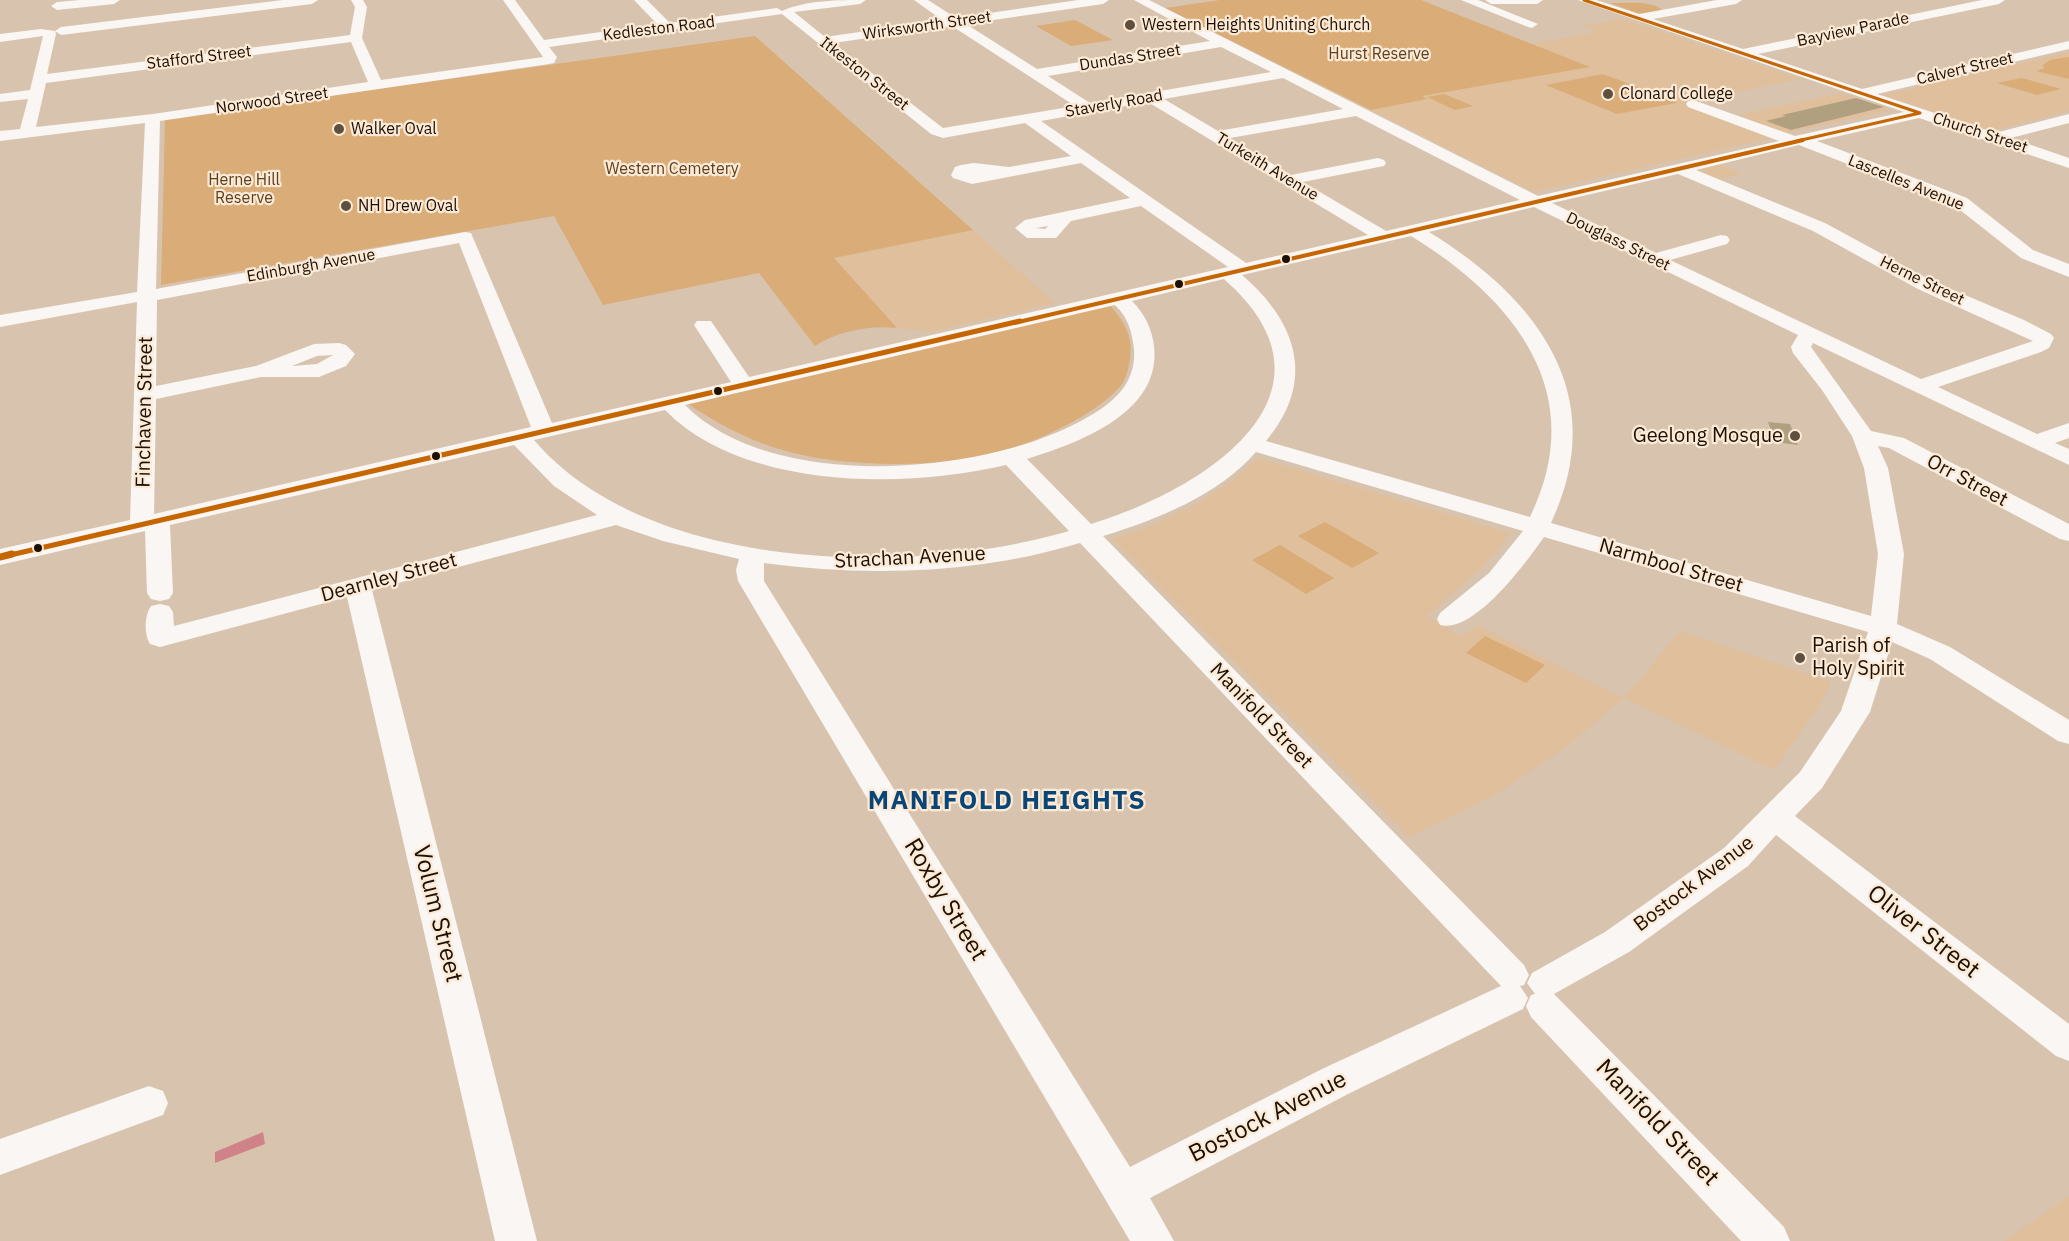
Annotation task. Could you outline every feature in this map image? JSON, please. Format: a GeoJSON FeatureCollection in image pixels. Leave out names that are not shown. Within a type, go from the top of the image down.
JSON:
{"type":"FeatureCollection","features":[{"type":"Feature","properties":{"kind":"street"},"geometry":{"type":"LineString","coordinates":[[27,132],[58,3],[114,0]]}},
{"type":"Feature","properties":{"kind":"street"},"geometry":{"type":"LineString","coordinates":[[0,38],[210,6],[312,0]]}},
{"type":"Feature","properties":{"kind":"street"},"geometry":{"type":"LineString","coordinates":[[357,0],[361,7],[356,38],[377,86]]}},
{"type":"Feature","properties":{"kind":"street"},"geometry":{"type":"LineString","coordinates":[[509,0],[540,44]]}},
{"type":"Feature","properties":{"kind":"street"},"geometry":{"type":"LineString","coordinates":[[640,0],[668,28]]}},
{"type":"Feature","properties":{"kind":"street","name":"Kedleston Road"},"geometry":{"type":"LineString","coordinates":[[540,44],[668,28],[782,8],[860,0]]}},
{"type":"Feature","properties":{"kind":"street"},"geometry":{"type":"LineString","coordinates":[[920,0],[1088,108]]}},
{"type":"Feature","properties":{"kind":"street","name":"Wirksworth Street"},"geometry":{"type":"LineString","coordinates":[[822,41],[1103,0]]}},
{"type":"Feature","properties":{"kind":"street","name":"Douglass Street"},"geometry":{"type":"LineString","coordinates":[[1140,0],[1535,201],[1808,335],[1852,353],[2069,458]]}},
{"type":"Feature","properties":{"kind":"street"},"geometry":{"type":"LineString","coordinates":[[1468,0],[1483,0]]}},
{"type":"Feature","properties":{"kind":"street"},"geometry":{"type":"LineString","coordinates":[[1468,0],[1532,24]]}},
{"type":"Feature","properties":{"kind":"street"},"geometry":{"type":"LineString","coordinates":[[1491,0],[1537,0]]}},
{"type":"Feature","properties":{"kind":"street","name":"Church Street"},"geometry":{"type":"LineString","coordinates":[[1584,0],[2069,162]]}},
{"type":"Feature","properties":{"kind":"street"},"geometry":{"type":"LineString","coordinates":[[1639,18],[1736,0]]}},
{"type":"Feature","properties":{"kind":"street","name":"Bayview Parade"},"geometry":{"type":"LineString","coordinates":[[1743,53],[1999,0]]}},
{"type":"Feature","properties":{"kind":"street","name":"Itkeston Street"},"geometry":{"type":"LineString","coordinates":[[782,8],[936,131],[943,133]]}},
{"type":"Feature","properties":{"kind":"street","name":"Stafford Street"},"geometry":{"type":"LineString","coordinates":[[0,98],[39,86],[356,38]]}},
{"type":"Feature","properties":{"kind":"street","name":"Dundas Street"},"geometry":{"type":"LineString","coordinates":[[1035,74],[1226,42]]}},
{"type":"Feature","properties":{"kind":"street","name":"Norwood Street"},"geometry":{"type":"LineString","coordinates":[[0,136],[153,118],[544,61],[550,57],[540,44]]}},
{"type":"Feature","properties":{"kind":"street","name":"Calvert Street"},"geometry":{"type":"LineString","coordinates":[[1862,93],[2069,45]]}},
{"type":"Feature","properties":{"kind":"street","name":"Staverly Road"},"geometry":{"type":"LineString","coordinates":[[943,133],[1285,74]]}},
{"type":"Feature","properties":{"kind":"street","name":"Turkeith Avenue"},"geometry":{"type":"LineString","coordinates":[[1150,98],[1383,237]]}},
{"type":"Feature","properties":{"kind":"street","name":"Lascelles Avenue"},"geometry":{"type":"LineString","coordinates":[[1693,104],[1960,202],[2027,254],[2069,271]]}},
{"type":"Feature","properties":{"kind":"street"},"geometry":{"type":"LineString","coordinates":[[1217,136],[1359,111]]}},
{"type":"Feature","properties":{"kind":"street"},"geometry":{"type":"LineString","coordinates":[[0,557],[1920,113]]}},
{"type":"Feature","properties":{"kind":"street","name":"Finchaven Street"},"geometry":{"type":"LineString","coordinates":[[150,522],[146,296],[153,118]]}},
{"type":"Feature","properties":{"kind":"street"},"geometry":{"type":"LineString","coordinates":[[1994,138],[2069,118]]}},
{"type":"Feature","properties":{"kind":"street","name":"Strachan Avenue"},"geometry":{"type":"LineString","coordinates":[[519,437],[551,473],[577,493],[617,517],[668,535],[753,555],[860,564],[975,558],[1041,546],[1143,513],[1190,491],[1224,470],[1253,444],[1273,416],[1282,397],[1286,361],[1282,339],[1270,315],[1235,271],[1144,200],[1029,119]]}},
{"type":"Feature","properties":{"kind":"street"},"geometry":{"type":"LineString","coordinates":[[1009,172],[1083,158]]}},
{"type":"Feature","properties":{"kind":"street"},"geometry":{"type":"LineString","coordinates":[[1288,180],[1378,163]]}},
{"type":"Feature","properties":{"kind":"street","name":"Herne Street"},"geometry":{"type":"LineString","coordinates":[[1678,168],[1819,228],[1925,285],[2032,330],[2044,338],[2042,344],[2034,348],[1921,386]]}},
{"type":"Feature","properties":{"kind":"street"},"geometry":{"type":"LineString","coordinates":[[1065,217],[1144,200]]}},
{"type":"Feature","properties":{"kind":"street"},"geometry":{"type":"LineString","coordinates":[[1413,230],[1454,256],[1497,290],[1523,321],[1544,354],[1557,385],[1563,410],[1565,444],[1557,488],[1538,527],[1506,571],[1450,620]]}},
{"type":"Feature","properties":{"kind":"street","name":"Edinburgh Avenue"},"geometry":{"type":"LineString","coordinates":[[0,323],[465,237],[544,431]]}},
{"type":"Feature","properties":{"kind":"street"},"geometry":{"type":"LineString","coordinates":[[1653,259],[1722,240]]}},
{"type":"Feature","properties":{"kind":"street"},"geometry":{"type":"LineString","coordinates":[[670,402],[683,417],[730,444],[796,464],[896,473],[977,465],[1072,435],[1098,422],[1127,398],[1140,382],[1145,362],[1139,321],[1118,298]]}},
{"type":"Feature","properties":{"kind":"street"},"geometry":{"type":"LineString","coordinates":[[704,325],[744,385]]}},
{"type":"Feature","properties":{"kind":"street","name":"Bostock Avenue"},"geometry":{"type":"LineString","coordinates":[[1123,1191],[1336,1081],[1528,990],[1617,942],[1736,857],[1776,818],[1810,780],[1855,712],[1883,628],[1891,554],[1883,495],[1863,436],[1831,387],[1803,353],[1801,346],[1808,335]]}},
{"type":"Feature","properties":{"kind":"street"},"geometry":{"type":"LineString","coordinates":[[146,394],[261,371]]}},
{"type":"Feature","properties":{"kind":"street"},"geometry":{"type":"LineString","coordinates":[[2036,442],[2069,430]]}},
{"type":"Feature","properties":{"kind":"street","name":"Orr Street"},"geometry":{"type":"LineString","coordinates":[[1863,436],[1896,443],[2069,534]]}},
{"type":"Feature","properties":{"kind":"street","name":"Narmbool Street"},"geometry":{"type":"LineString","coordinates":[[1253,444],[1883,628],[1940,653],[2069,734]]}},
{"type":"Feature","properties":{"kind":"street","name":"Manifold Street"},"geometry":{"type":"LineString","coordinates":[[1011,456],[1769,1241]]}},
{"type":"Feature","properties":{"kind":"street","name":"Dearnley Street"},"geometry":{"type":"LineString","coordinates":[[150,522],[160,614],[358,586],[617,517]]}},
{"type":"Feature","properties":{"kind":"street","name":"Roxby Street"},"geometry":{"type":"LineString","coordinates":[[753,555],[749,570],[751,582],[1153,1241]]}},
{"type":"Feature","properties":{"kind":"street","name":"Volum Street"},"geometry":{"type":"LineString","coordinates":[[358,586],[516,1241]]}},
{"type":"Feature","properties":{"kind":"street","name":"Oliver Street"},"geometry":{"type":"LineString","coordinates":[[1776,818],[2069,1046]]}},
{"type":"Feature","properties":{"kind":"street"},"geometry":{"type":"LineString","coordinates":[[0,1157],[149,1104]]}},
{"type":"Feature","properties":{"kind":"shaded area","name":"Clonard College"},"geometry":{"type":"Polygon","coordinates":[[[1623,19],[1801,79],[1684,103],[1771,138],[1534,192],[1371,110],[1426,99],[1421,96],[1588,67],[1532,44],[1596,32],[1582,26],[1623,19]]]}},
{"type":"Feature","properties":{"kind":"shaded area"},"geometry":{"type":"Polygon","coordinates":[[[2069,52],[2069,111],[1991,131],[1883,95],[2069,52]]]}},
{"type":"Feature","properties":{"kind":"shaded area"},"geometry":{"type":"Polygon","coordinates":[[[1841,93],[1889,111],[1785,133],[1738,115],[1841,93]]]}},
{"type":"Feature","properties":{"kind":"shaded area"},"geometry":{"type":"Polygon","coordinates":[[[1718,164],[1742,174],[1719,179],[1695,169],[1718,164]]]}},
{"type":"Feature","properties":{"kind":"shaded area"},"geometry":{"type":"Polygon","coordinates":[[[973,230],[1055,303],[930,332],[897,328],[834,258],[973,230]]]}},
{"type":"Feature","properties":{"kind":"shaded area"},"geometry":{"type":"Polygon","coordinates":[[[1258,458],[1510,533],[1488,562],[1427,616],[1462,636],[1478,625],[1624,698],[1565,748],[1492,797],[1409,837],[1112,539],[1150,526],[1197,504],[1234,479],[1258,458]]]}},
{"type":"Feature","properties":{"kind":"shaded area"},"geometry":{"type":"Polygon","coordinates":[[[1680,631],[1831,682],[1820,705],[1774,770],[1624,698],[1680,631]]]}},
{"type":"Feature","properties":{"kind":"shaded area"},"geometry":{"type":"Polygon","coordinates":[[[263,1132],[265,1144],[215,1163],[215,1152],[263,1132]]]}},
{"type":"Feature","properties":{"kind":"shaded area"},"geometry":{"type":"Polygon","coordinates":[[[2069,1196],[2069,1241],[2003,1241],[2039,1217],[2069,1196]]]}},
{"type":"Feature","properties":{"kind":"green space","name":"Hurst Reserve"},"geometry":{"type":"Polygon","coordinates":[[[1220,0],[1421,0],[1590,67],[1422,96],[1427,99],[1371,110],[1165,8],[1220,0]]]}},
{"type":"Feature","properties":{"kind":"green space"},"geometry":{"type":"Polygon","coordinates":[[[1610,3],[1653,5],[1663,11],[1643,15],[1610,3]]]}},
{"type":"Feature","properties":{"kind":"green space"},"geometry":{"type":"Polygon","coordinates":[[[1075,20],[1113,40],[1071,46],[1036,26],[1075,20]]]}},
{"type":"Feature","properties":{"kind":"green space","name":"Western Cemetery"},"geometry":{"type":"Polygon","coordinates":[[[755,36],[973,230],[834,258],[897,328],[876,327],[854,330],[834,336],[815,346],[759,273],[603,305],[554,216],[161,285],[165,119],[755,36]]]}},
{"type":"Feature","properties":{"kind":"green space"},"geometry":{"type":"Polygon","coordinates":[[[2069,57],[2069,79],[2036,71],[2045,68],[2042,66],[2050,60],[2069,57]]]}},
{"type":"Feature","properties":{"kind":"green space"},"geometry":{"type":"Polygon","coordinates":[[[1603,74],[1676,103],[1617,114],[1546,85],[1603,74]]]}},
{"type":"Feature","properties":{"kind":"green space"},"geometry":{"type":"Polygon","coordinates":[[[2022,78],[2061,89],[2037,95],[1997,83],[2022,78]]]}},
{"type":"Feature","properties":{"kind":"green space"},"geometry":{"type":"Polygon","coordinates":[[[1444,94],[1473,106],[1455,110],[1427,97],[1444,94]]]}},
{"type":"Feature","properties":{"kind":"green space"},"geometry":{"type":"Polygon","coordinates":[[[1110,305],[1125,326],[1130,341],[1130,361],[1124,381],[1102,403],[1069,424],[1033,441],[1003,451],[970,458],[918,463],[884,464],[817,458],[751,439],[709,418],[688,404],[1110,305]]]}},
{"type":"Feature","properties":{"kind":"green space"},"geometry":{"type":"Polygon","coordinates":[[[1325,522],[1379,553],[1352,568],[1298,536],[1325,522]]]}},
{"type":"Feature","properties":{"kind":"green space"},"geometry":{"type":"Polygon","coordinates":[[[1280,545],[1334,578],[1306,594],[1252,560],[1280,545]]]}},
{"type":"Feature","properties":{"kind":"green space"},"geometry":{"type":"Polygon","coordinates":[[[1485,636],[1545,665],[1526,683],[1466,653],[1485,636]]]}},
{"type":"Feature","properties":{"kind":"building"},"geometry":{"type":"Polygon","coordinates":[[[1856,98],[1884,107],[1791,130],[1766,121],[1786,116],[1782,115],[1856,98]]]}},
{"type":"Feature","properties":{"kind":"building"},"geometry":{"type":"Polygon","coordinates":[[[1768,422],[1790,424],[1798,445],[1775,442],[1768,422]]]}},
{"type":"Feature","properties":{"kind":"transit line"},"geometry":{"type":"LineString","coordinates":[[1584,0],[1920,113]]}},
{"type":"Feature","properties":{"kind":"transit line"},"geometry":{"type":"LineString","coordinates":[[0,557],[1920,113]]}},
{"type":"Feature","properties":{"kind":"place","name":"Western Heights Uniting Church"},"geometry":{"type":"Point","coordinates":[1130,25]}},
{"type":"Feature","properties":{"kind":"place","name":"Clonard College"},"geometry":{"type":"Point","coordinates":[1608,94]}},
{"type":"Feature","properties":{"kind":"place","name":"Walker Oval"},"geometry":{"type":"Point","coordinates":[339,129]}},
{"type":"Feature","properties":{"kind":"place","name":"NH Drew Oval"},"geometry":{"type":"Point","coordinates":[346,206]}},
{"type":"Feature","properties":{"kind":"place","name":"Geelong Mosque"},"geometry":{"type":"Point","coordinates":[1795,436]}},
{"type":"Feature","properties":{"kind":"place","name":"Parish of Holy Spirit"},"geometry":{"type":"Point","coordinates":[1800,658]}},
{"type":"Feature","properties":{"kind":"district","name":"MANIFOLD HEIGHTS"},"geometry":{"type":"Point","coordinates":[1007,801]}},
{"type":"Feature","properties":{"kind":"park label","name":"Herne Hill Reserve"},"geometry":{"type":"Point","coordinates":[244,189]}}]}
